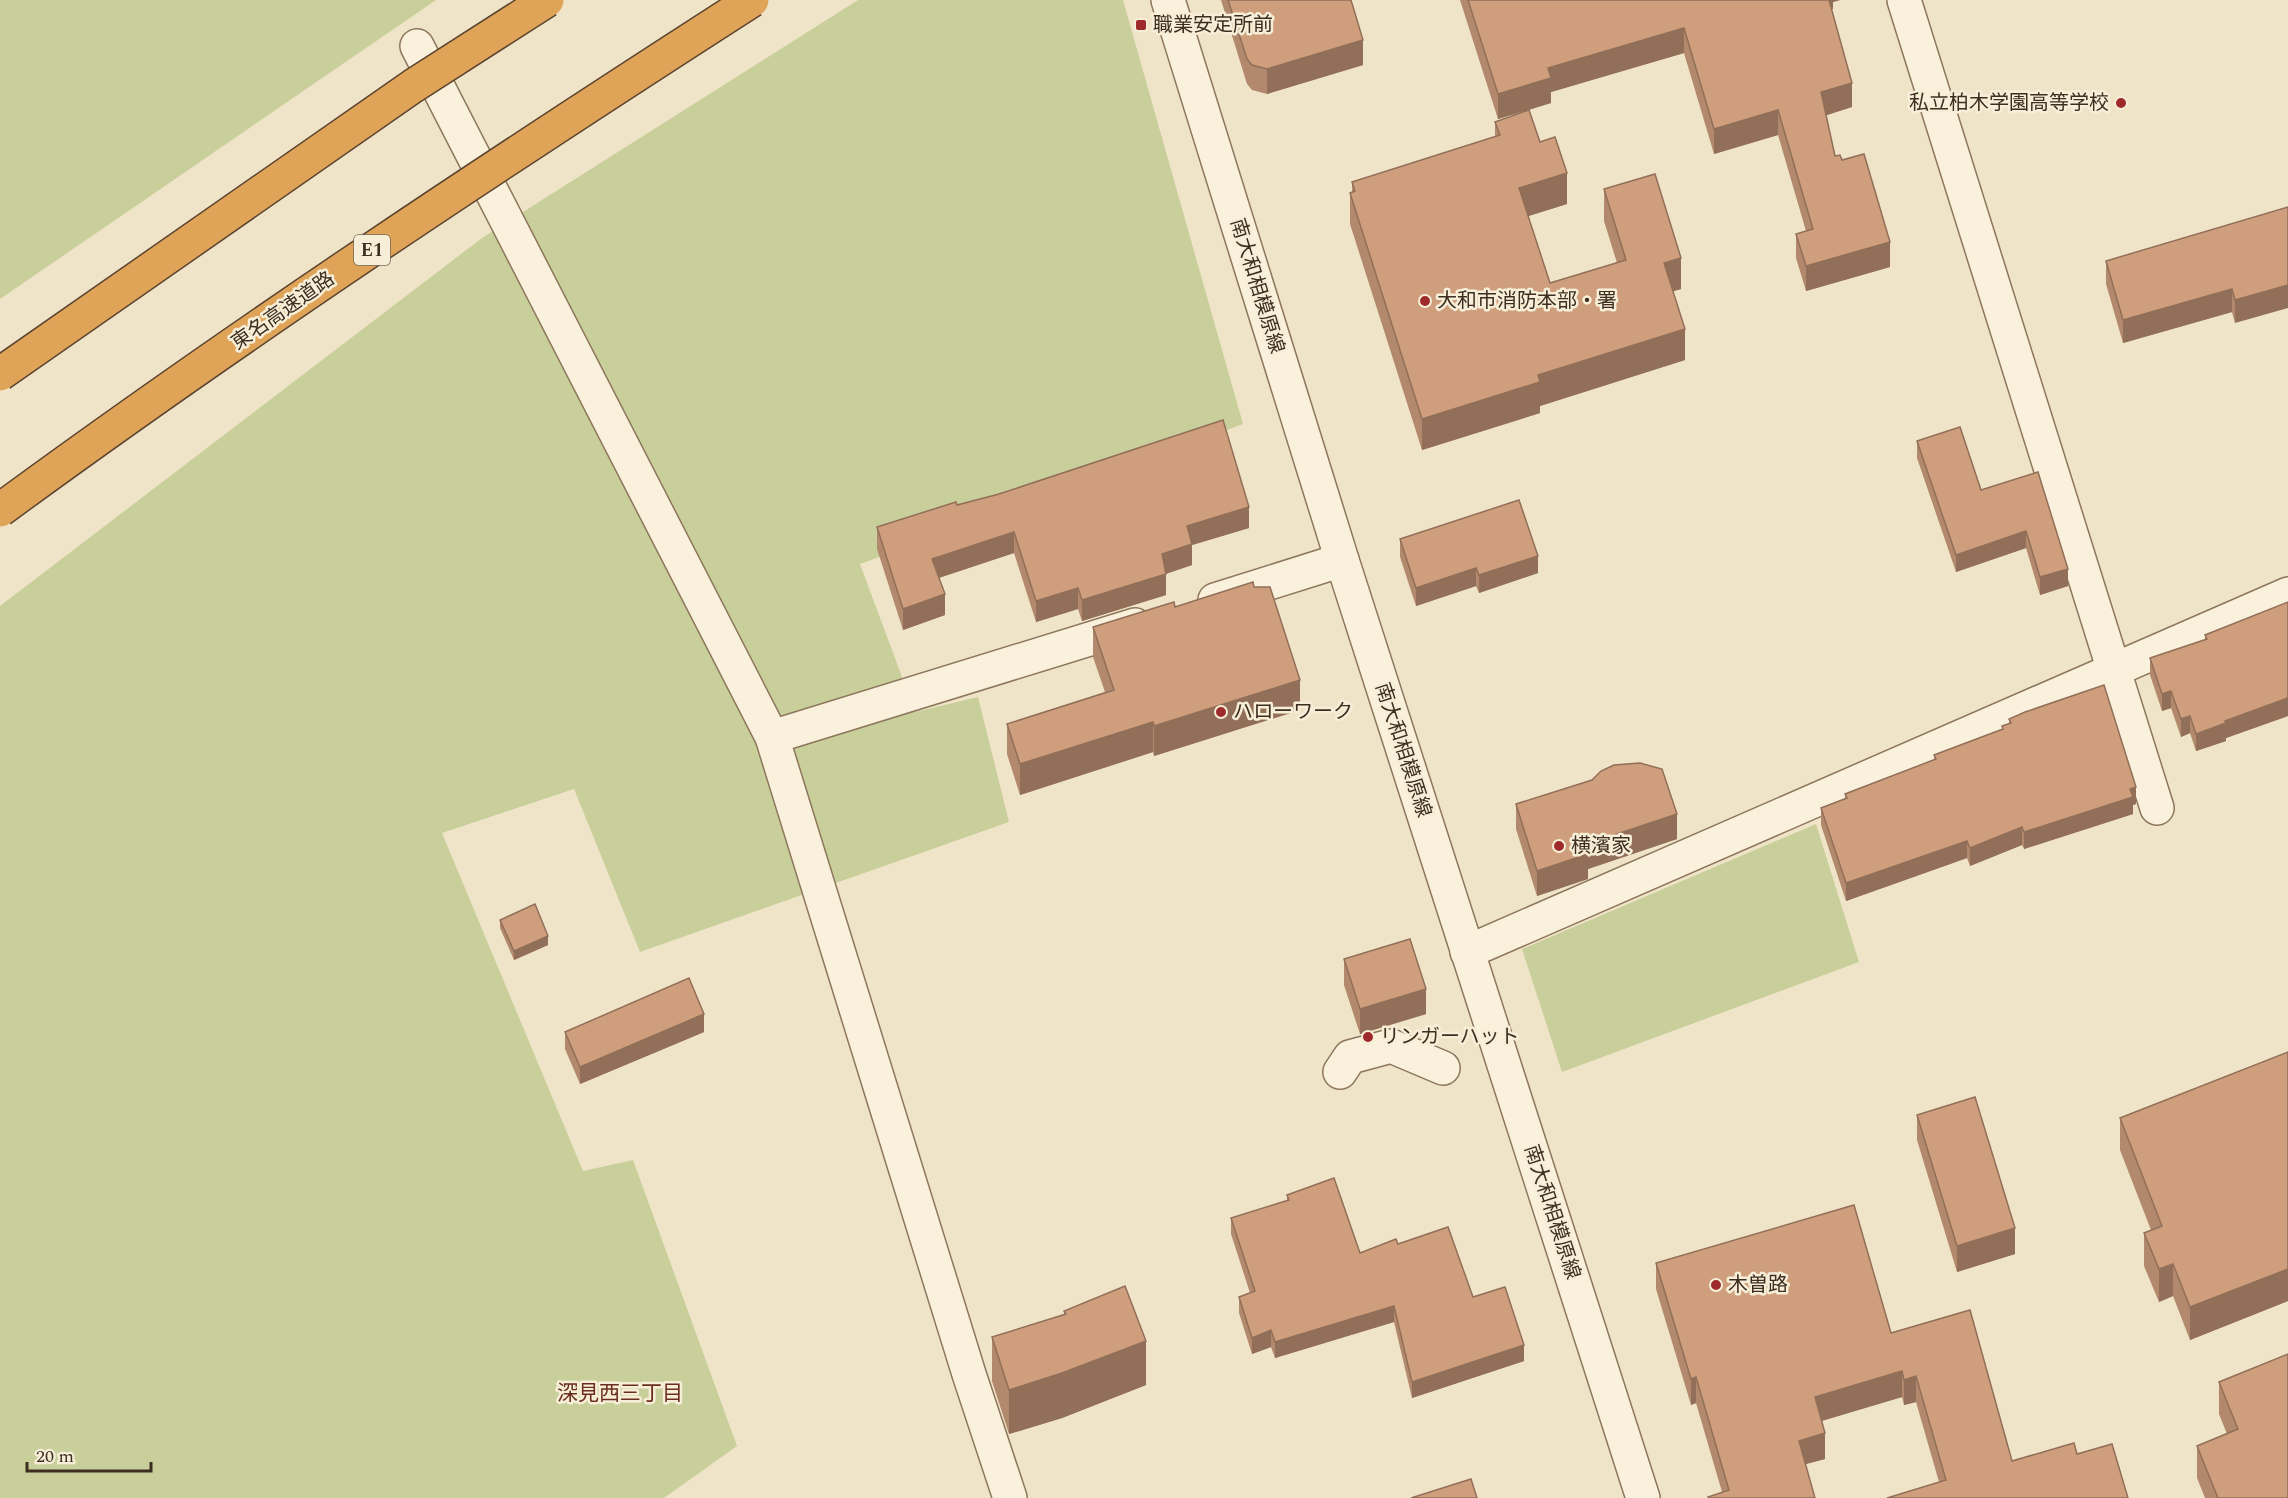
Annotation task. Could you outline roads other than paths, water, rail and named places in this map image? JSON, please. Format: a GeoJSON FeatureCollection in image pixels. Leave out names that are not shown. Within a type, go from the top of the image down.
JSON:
{"type":"FeatureCollection","features":[{"type":"Feature","properties":{"kind":"highway"},"geometry":{"type":"LineString","coordinates":[[0,374],[404,93],[547,0]]}},
{"type":"Feature","properties":{"kind":"highway","name":"東名高速道路"},"geometry":{"type":"LineString","coordinates":[[0,510],[95,441],[413,221],[752,0]]}},
{"type":"Feature","properties":{"kind":"street","name":"南大和相模原線"},"geometry":{"type":"LineString","coordinates":[[1168,0],[1342,560],[1643,1498]]}},
{"type":"Feature","properties":{"kind":"street"},"geometry":{"type":"LineString","coordinates":[[1904,0],[2157,808]]}},
{"type":"Feature","properties":{"kind":"street"},"geometry":{"type":"LineString","coordinates":[[417,46],[772,737],[1010,1498]]}},
{"type":"Feature","properties":{"kind":"street"},"geometry":{"type":"LineString","coordinates":[[772,737],[1342,560]]}},
{"type":"Feature","properties":{"kind":"street"},"geometry":{"type":"LineString","coordinates":[[1467,952],[2288,594]]}},
{"type":"Feature","properties":{"kind":"street"},"geometry":{"type":"LineString","coordinates":[[1340,1072],[1350,1057],[1391,1046],[1443,1068]]}},
{"type":"Feature","properties":{"kind":"place","name":"職業安定所前"},"geometry":{"type":"Point","coordinates":[1141,25]}},
{"type":"Feature","properties":{"kind":"place","name":"私立柏木学園高等学校"},"geometry":{"type":"Point","coordinates":[2121,103]}},
{"type":"Feature","properties":{"kind":"place","name":"大和市消防本部・署"},"geometry":{"type":"Point","coordinates":[1425,301]}},
{"type":"Feature","properties":{"kind":"place","name":"ハローワーク"},"geometry":{"type":"Point","coordinates":[1221,712]}},
{"type":"Feature","properties":{"kind":"place","name":"横濱家"},"geometry":{"type":"Point","coordinates":[1559,846]}},
{"type":"Feature","properties":{"kind":"place","name":"リンガーハット"},"geometry":{"type":"Point","coordinates":[1368,1037]}},
{"type":"Feature","properties":{"kind":"place","name":"木曽路"},"geometry":{"type":"Point","coordinates":[1716,1285]}},
{"type":"Feature","properties":{"kind":"district","name":"深見西三丁目"},"geometry":{"type":"Point","coordinates":[620,1394]}}]}
